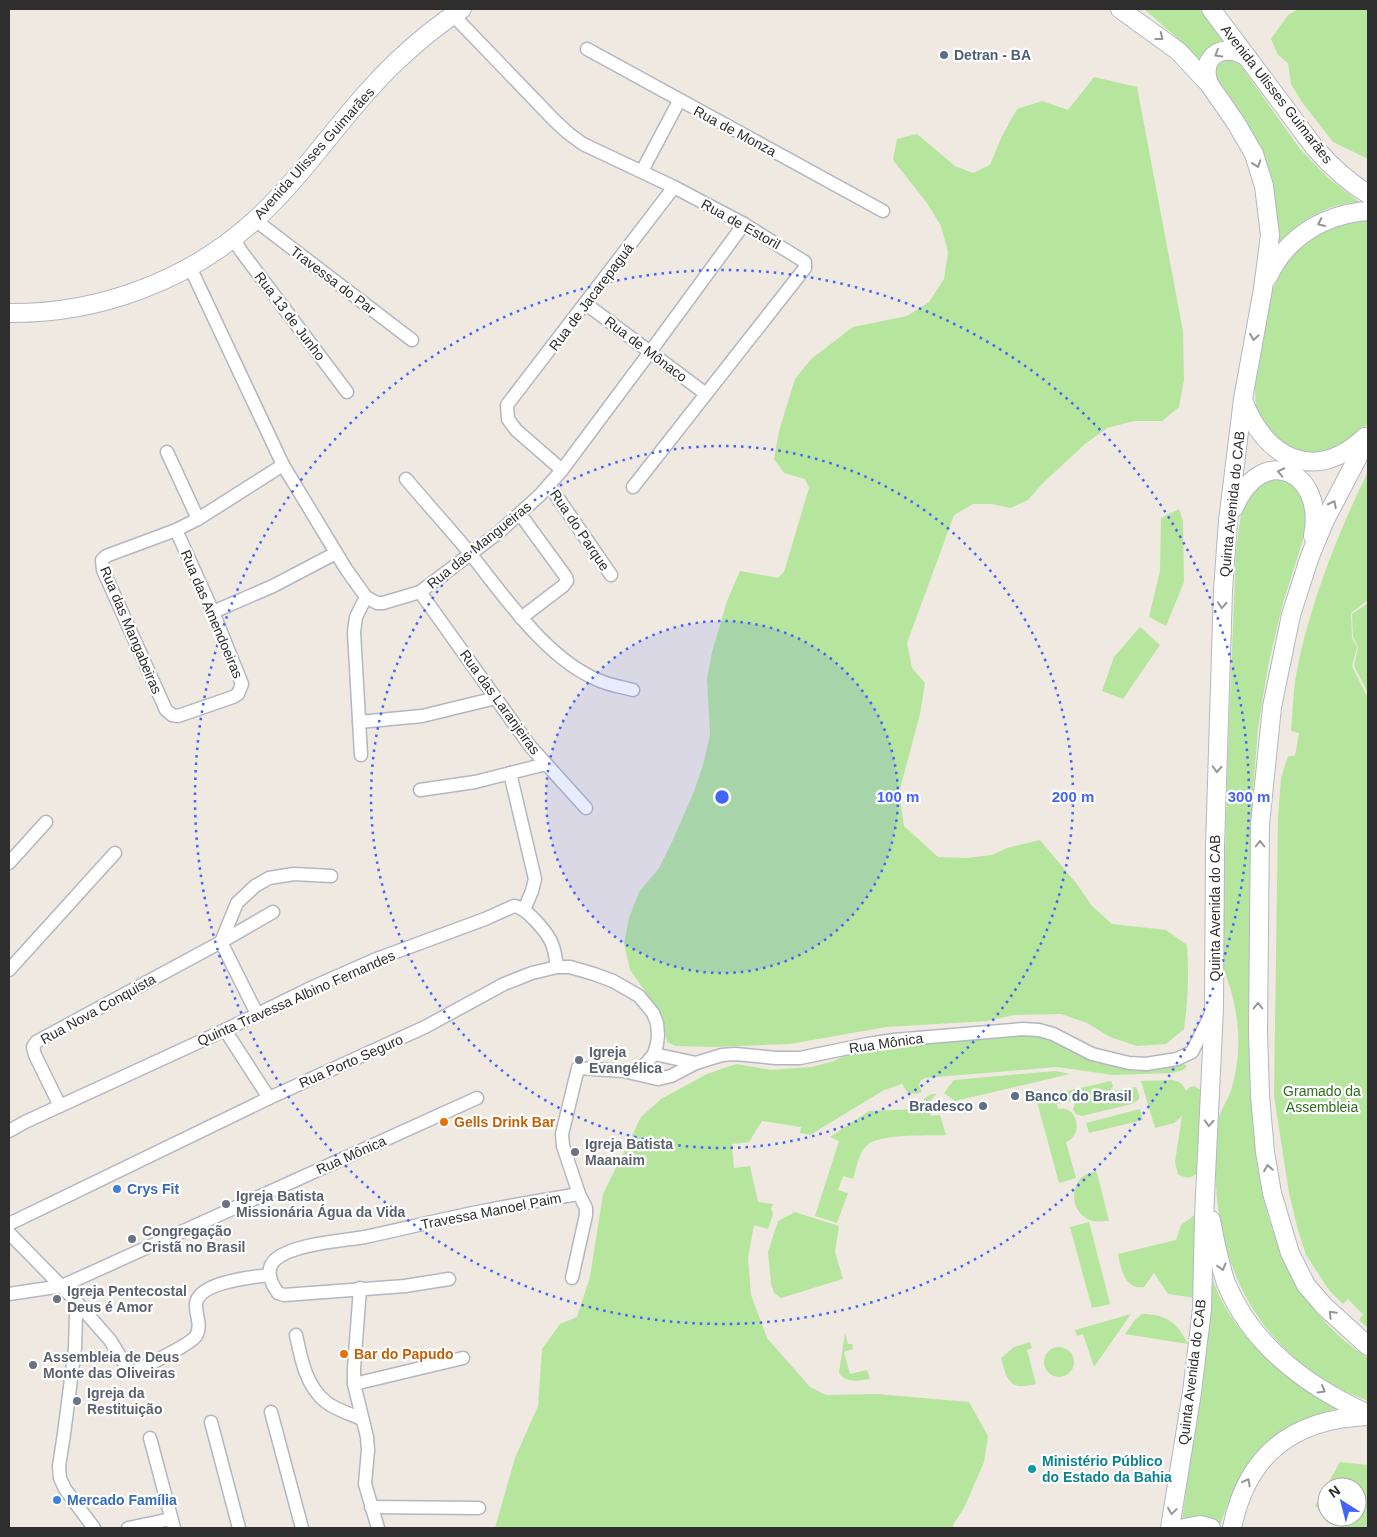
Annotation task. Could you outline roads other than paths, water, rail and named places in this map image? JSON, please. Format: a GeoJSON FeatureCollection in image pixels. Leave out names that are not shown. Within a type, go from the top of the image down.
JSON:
{"type":"FeatureCollection","features":[{"type":"Feature","properties":{"kind":"main road"},"geometry":{"type":"LineString","coordinates":[[1120,9],[1178,51],[1209,84],[1246,138],[1260,170],[1264,186],[1270,235],[1263,289]]}},
{"type":"Feature","properties":{"kind":"main road","name":"Avenida Ulisses Guimarães"},"geometry":{"type":"LineString","coordinates":[[1211,9],[1315,148],[1347,180],[1368,194]]}},
{"type":"Feature","properties":{"kind":"main road","name":"Avenida Ulisses Guimarães"},"geometry":{"type":"LineString","coordinates":[[9,313],[42,312],[100,303],[149,287],[190,267],[233,238],[299,179],[385,82],[413,47],[458,12]]}},
{"type":"Feature","properties":{"kind":"main road"},"geometry":{"type":"LineString","coordinates":[[1209,84],[1206,76],[1207,67],[1210,59],[1217,53],[1225,50],[1234,50],[1250,60]]}},
{"type":"Feature","properties":{"kind":"main road"},"geometry":{"type":"LineString","coordinates":[[1263,289],[1280,255],[1301,234],[1338,216],[1368,211]]}},
{"type":"Feature","properties":{"kind":"main road","name":"Quinta Avenida do CAB"},"geometry":{"type":"LineString","coordinates":[[1170,1528],[1192,1392],[1202,1309],[1214,1008],[1215,847],[1221,634],[1228,522],[1243,400],[1263,289]]}},
{"type":"Feature","properties":{"kind":"main road"},"geometry":{"type":"LineString","coordinates":[[1243,400],[1255,426],[1264,438],[1276,449],[1293,458],[1310,462],[1326,460],[1341,455],[1368,434]]}},
{"type":"Feature","properties":{"kind":"main road"},"geometry":{"type":"LineString","coordinates":[[1368,438],[1325,520],[1310,556],[1291,615],[1272,707],[1260,824],[1258,1032],[1260,1095],[1265,1152],[1272,1193],[1290,1253],[1306,1285],[1347,1328],[1368,1346]]}},
{"type":"Feature","properties":{"kind":"main road"},"geometry":{"type":"LineString","coordinates":[[1228,522],[1241,492],[1250,481],[1271,470],[1282,471],[1304,483],[1311,494],[1314,505],[1315,527],[1310,556]]}},
{"type":"Feature","properties":{"kind":"main road"},"geometry":{"type":"LineString","coordinates":[[1206,1185],[1212,1226],[1226,1282],[1247,1321],[1268,1347],[1299,1374],[1316,1387],[1368,1415]]}},
{"type":"Feature","properties":{"kind":"main road"},"geometry":{"type":"LineString","coordinates":[[1232,1528],[1235,1510],[1252,1472],[1280,1444],[1308,1427],[1325,1421],[1368,1415]]}},
{"type":"Feature","properties":{"kind":"main road"},"geometry":{"type":"LineString","coordinates":[[1184,1528],[1200,1525],[1211,1528]]}},
{"type":"Feature","properties":{"kind":"street","name":"Rua de Estoril"},"geometry":{"type":"LineString","coordinates":[[458,12],[554,120],[568,133],[584,144],[642,171],[744,224],[805,262],[806,268],[633,487]]}},
{"type":"Feature","properties":{"kind":"street","name":"Rua de Monza"},"geometry":{"type":"LineString","coordinates":[[587,49],[882,211]]}},
{"type":"Feature","properties":{"kind":"street"},"geometry":{"type":"LineString","coordinates":[[642,171],[679,101]]}},
{"type":"Feature","properties":{"kind":"street","name":"Rua de Jacarepaguá"},"geometry":{"type":"LineString","coordinates":[[562,470],[516,430],[508,419],[508,406],[674,187]]}},
{"type":"Feature","properties":{"kind":"street","name":"Travessa do Par"},"geometry":{"type":"LineString","coordinates":[[255,220],[412,340]]}},
{"type":"Feature","properties":{"kind":"street","name":"Rua das Mangueiras"},"geometry":{"type":"LineString","coordinates":[[366,597],[377,603],[383,603],[420,592],[520,514],[562,470],[744,224]]}},
{"type":"Feature","properties":{"kind":"street","name":"Rua 13 de Junho"},"geometry":{"type":"LineString","coordinates":[[233,238],[348,392]]}},
{"type":"Feature","properties":{"kind":"street"},"geometry":{"type":"LineString","coordinates":[[190,267],[283,465],[336,553],[366,597],[356,617],[354,632],[361,755]]}},
{"type":"Feature","properties":{"kind":"street","name":"Rua de Mônaco"},"geometry":{"type":"LineString","coordinates":[[586,304],[706,394]]}},
{"type":"Feature","properties":{"kind":"street"},"geometry":{"type":"LineString","coordinates":[[167,452],[198,519]]}},
{"type":"Feature","properties":{"kind":"street","name":"Rua das Mangabeiras"},"geometry":{"type":"LineString","coordinates":[[178,716],[172,715],[166,710],[102,563],[106,556],[176,530],[198,519],[283,465]]}},
{"type":"Feature","properties":{"kind":"street"},"geometry":{"type":"LineString","coordinates":[[406,478],[471,554],[521,618],[560,657],[603,682],[633,690]]}},
{"type":"Feature","properties":{"kind":"street","name":"Rua do Parque"},"geometry":{"type":"LineString","coordinates":[[549,485],[611,575]]}},
{"type":"Feature","properties":{"kind":"street"},"geometry":{"type":"LineString","coordinates":[[520,514],[567,581],[521,618]]}},
{"type":"Feature","properties":{"kind":"street","name":"Rua das Amendoeiras"},"geometry":{"type":"LineString","coordinates":[[176,530],[213,612],[242,684],[238,694],[233,697],[178,716]]}},
{"type":"Feature","properties":{"kind":"street"},"geometry":{"type":"LineString","coordinates":[[213,612],[273,586],[336,553]]}},
{"type":"Feature","properties":{"kind":"street","name":"Rua das Laranjeiras"},"geometry":{"type":"LineString","coordinates":[[420,592],[530,746],[586,808]]}},
{"type":"Feature","properties":{"kind":"street"},"geometry":{"type":"LineString","coordinates":[[359,722],[422,716],[496,698]]}},
{"type":"Feature","properties":{"kind":"street"},"geometry":{"type":"LineString","coordinates":[[420,790],[475,782],[546,764]]}},
{"type":"Feature","properties":{"kind":"street"},"geometry":{"type":"LineString","coordinates":[[510,773],[535,879],[524,910],[548,936],[558,967]]}},
{"type":"Feature","properties":{"kind":"street"},"geometry":{"type":"LineString","coordinates":[[9,863],[46,822]]}},
{"type":"Feature","properties":{"kind":"street"},"geometry":{"type":"LineString","coordinates":[[9,970],[115,853]]}},
{"type":"Feature","properties":{"kind":"street"},"geometry":{"type":"LineString","coordinates":[[258,1014],[221,942],[237,903],[255,886],[269,878],[294,874],[331,876]]}},
{"type":"Feature","properties":{"kind":"street","name":"Quinta Travessa Albino Fernandes"},"geometry":{"type":"LineString","coordinates":[[9,1131],[374,960],[486,919],[514,906],[519,906],[524,910]]}},
{"type":"Feature","properties":{"kind":"street","name":"Rua Nova Conquista"},"geometry":{"type":"LineString","coordinates":[[60,1106],[35,1055],[33,1047],[36,1042],[273,912]]}},
{"type":"Feature","properties":{"kind":"street","name":"Rua Porto Seguro"},"geometry":{"type":"LineString","coordinates":[[9,1224],[269,1098],[417,1031],[504,984],[532,973],[558,967],[570,967],[613,981],[639,996],[653,1013],[657,1023],[658,1035],[654,1054]]}},
{"type":"Feature","properties":{"kind":"street","name":"Rua Mônica"},"geometry":{"type":"LineString","coordinates":[[579,1194],[563,1146],[562,1134],[578,1068],[638,1073],[658,1079],[671,1076],[696,1063],[722,1055],[800,1058],[894,1040],[1022,1029],[1040,1030],[1053,1034],[1092,1054],[1129,1063],[1146,1064],[1177,1059],[1192,1052],[1214,1008]]}},
{"type":"Feature","properties":{"kind":"street"},"geometry":{"type":"LineString","coordinates":[[226,1030],[269,1098]]}},
{"type":"Feature","properties":{"kind":"street"},"geometry":{"type":"LineString","coordinates":[[638,1073],[654,1054],[696,1063]]}},
{"type":"Feature","properties":{"kind":"street","name":"Rua Mônica"},"geometry":{"type":"LineString","coordinates":[[9,1294],[62,1286],[477,1098]]}},
{"type":"Feature","properties":{"kind":"street"},"geometry":{"type":"LineString","coordinates":[[572,1278],[586,1215],[579,1194]]}},
{"type":"Feature","properties":{"kind":"street","name":"Travessa Manoel Paim"},"geometry":{"type":"LineString","coordinates":[[269,1275],[272,1263],[275,1260],[287,1253],[306,1247],[363,1237],[488,1210],[579,1194]]}},
{"type":"Feature","properties":{"kind":"street"},"geometry":{"type":"LineString","coordinates":[[9,1233],[73,1298],[110,1340],[128,1369],[133,1372],[193,1339],[199,1328],[196,1303],[199,1296],[228,1281],[269,1275],[278,1293],[284,1295],[405,1286],[449,1279]]}},
{"type":"Feature","properties":{"kind":"street"},"geometry":{"type":"LineString","coordinates":[[360,1288],[354,1384],[367,1437],[368,1450],[365,1484],[378,1528]]}},
{"type":"Feature","properties":{"kind":"street"},"geometry":{"type":"LineString","coordinates":[[73,1298],[76,1314],[75,1348],[59,1466],[60,1478],[65,1489],[94,1528]]}},
{"type":"Feature","properties":{"kind":"street"},"geometry":{"type":"LineString","coordinates":[[296,1335],[308,1379],[317,1394],[328,1403],[362,1419]]}},
{"type":"Feature","properties":{"kind":"street"},"geometry":{"type":"LineString","coordinates":[[354,1384],[463,1358]]}},
{"type":"Feature","properties":{"kind":"street"},"geometry":{"type":"LineString","coordinates":[[271,1412],[302,1528]]}},
{"type":"Feature","properties":{"kind":"street"},"geometry":{"type":"LineString","coordinates":[[211,1422],[239,1528]]}},
{"type":"Feature","properties":{"kind":"street"},"geometry":{"type":"LineString","coordinates":[[128,1528],[172,1524],[150,1438]]}},
{"type":"Feature","properties":{"kind":"street"},"geometry":{"type":"LineString","coordinates":[[371,1507],[479,1508]]}},
{"type":"Feature","properties":{"kind":"place","name":"Detran - BA"},"geometry":{"type":"Point","coordinates":[944,55]}},
{"type":"Feature","properties":{"kind":"place","name":"Igreja Evangélica"},"geometry":{"type":"Point","coordinates":[579,1060]}},
{"type":"Feature","properties":{"kind":"place","name":"Banco do Brasil"},"geometry":{"type":"Point","coordinates":[1015,1096]}},
{"type":"Feature","properties":{"kind":"place","name":"Bradesco"},"geometry":{"type":"Point","coordinates":[983,1106]}},
{"type":"Feature","properties":{"kind":"place","name":"Gells Drink Bar"},"geometry":{"type":"Point","coordinates":[444,1122]}},
{"type":"Feature","properties":{"kind":"place","name":"Igreja Batista Maanaim"},"geometry":{"type":"Point","coordinates":[575,1152]}},
{"type":"Feature","properties":{"kind":"place","name":"Crys Fit"},"geometry":{"type":"Point","coordinates":[117,1189]}},
{"type":"Feature","properties":{"kind":"place","name":"Igreja Batista Missionária Água da Vida"},"geometry":{"type":"Point","coordinates":[226,1204]}},
{"type":"Feature","properties":{"kind":"place","name":"Congregação Cristã no Brasil"},"geometry":{"type":"Point","coordinates":[132,1239]}},
{"type":"Feature","properties":{"kind":"place","name":"Igreja Pentecostal Deus é Amor"},"geometry":{"type":"Point","coordinates":[57,1299]}},
{"type":"Feature","properties":{"kind":"place","name":"Bar do Papudo"},"geometry":{"type":"Point","coordinates":[344,1354]}},
{"type":"Feature","properties":{"kind":"place","name":"Assembleia de Deus Monte das Oliveiras"},"geometry":{"type":"Point","coordinates":[33,1365]}},
{"type":"Feature","properties":{"kind":"place","name":"Igreja da Restituição"},"geometry":{"type":"Point","coordinates":[77,1401]}},
{"type":"Feature","properties":{"kind":"place","name":"Ministério Público do Estado da Bahia"},"geometry":{"type":"Point","coordinates":[1032,1469]}},
{"type":"Feature","properties":{"kind":"place","name":"Mercado Família"},"geometry":{"type":"Point","coordinates":[57,1500]}},
{"type":"Feature","properties":{"kind":"park label","name":"Gramado da Assembleia"},"geometry":{"type":"Point","coordinates":[1322,1100]}}]}
